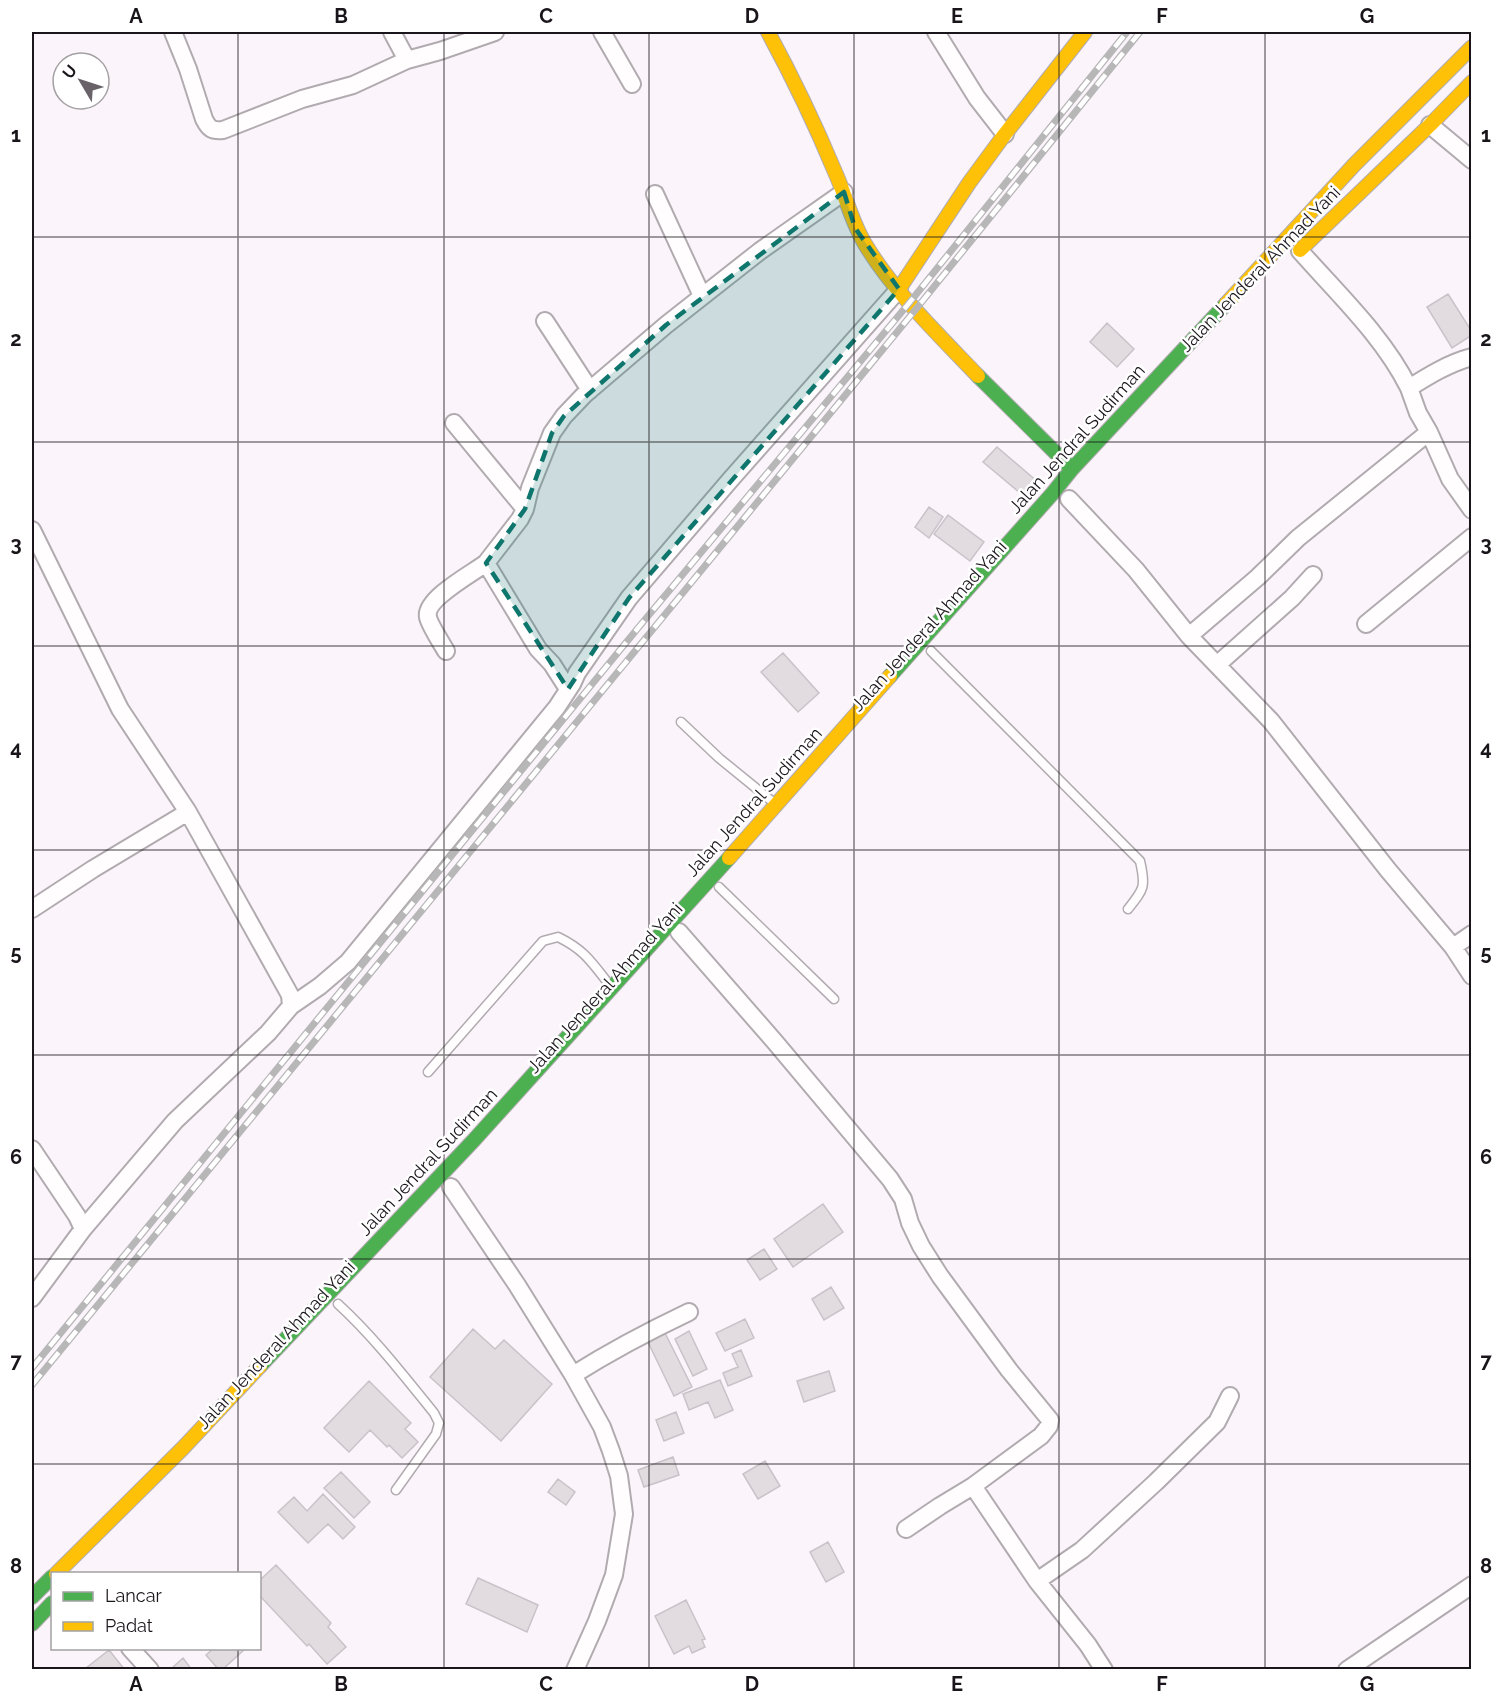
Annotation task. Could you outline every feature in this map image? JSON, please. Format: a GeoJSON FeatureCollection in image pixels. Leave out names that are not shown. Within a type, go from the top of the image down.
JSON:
{"type":"FeatureCollection","features":[{"type":"Feature","properties":{"kind":"main road"},"geometry":{"type":"LineString","coordinates":[[768,32],[814,123],[844,192],[855,228],[877,262],[898,289],[966,363],[1072,470]]}},
{"type":"Feature","properties":{"kind":"main road"},"geometry":{"type":"LineString","coordinates":[[898,289],[969,183],[1085,32]]}},
{"type":"Feature","properties":{"kind":"main road","name":"Jalan Jendral Sudirman"},"geometry":{"type":"LineString","coordinates":[[57,1572],[183,1448],[474,1140],[776,805],[1072,470],[1354,165],[1472,47]]}},
{"type":"Feature","properties":{"kind":"main road","name":"Jalan Jenderal Ahmad Yani"},"geometry":{"type":"LineString","coordinates":[[1295,255],[1472,82]]}},
{"type":"Feature","properties":{"kind":"main road","name":"Jalan Jenderal Ahmad Yani"},"geometry":{"type":"LineString","coordinates":[[953,625],[999,574]]}},
{"type":"Feature","properties":{"kind":"main road","name":"Jalan Jenderal Ahmad Yani"},"geometry":{"type":"LineString","coordinates":[[600,1021],[926,655]]}},
{"type":"Feature","properties":{"kind":"main road","name":"Jalan Jendral Sudirman"},"geometry":{"type":"LineString","coordinates":[[32,1598],[51,1578]]}},
{"type":"Feature","properties":{"kind":"main road"},"geometry":{"type":"LineString","coordinates":[[32,1624],[51,1604]]}},
{"type":"Feature","properties":{"kind":"street"},"geometry":{"type":"LineString","coordinates":[[392,32],[407,60]]}},
{"type":"Feature","properties":{"kind":"street"},"geometry":{"type":"LineString","coordinates":[[180,34],[188,69],[204,119],[207,127],[214,131],[223,130],[302,99],[353,85],[407,60],[495,32]]}},
{"type":"Feature","properties":{"kind":"street"},"geometry":{"type":"LineString","coordinates":[[602,32],[632,84]]}},
{"type":"Feature","properties":{"kind":"street"},"geometry":{"type":"LineString","coordinates":[[936,32],[976,98],[1005,134]]}},
{"type":"Feature","properties":{"kind":"street"},"geometry":{"type":"LineString","coordinates":[[1430,125],[1472,160]]}},
{"type":"Feature","properties":{"kind":"street"},"geometry":{"type":"LineString","coordinates":[[446,651],[428,617],[429,609],[436,598],[486,563],[520,519],[552,433],[564,416],[623,361],[702,296],[760,251],[844,192]]}},
{"type":"Feature","properties":{"kind":"street"},"geometry":{"type":"LineString","coordinates":[[655,194],[702,296]]}},
{"type":"Feature","properties":{"kind":"street"},"geometry":{"type":"LineString","coordinates":[[1295,255],[1372,332],[1403,376],[1450,479],[1472,510]]}},
{"type":"Feature","properties":{"kind":"street"},"geometry":{"type":"LineString","coordinates":[[32,1298],[83,1229],[175,1121],[268,1033],[291,1006],[320,986],[348,962],[556,707],[629,598],[898,289]]}},
{"type":"Feature","properties":{"kind":"street"},"geometry":{"type":"LineString","coordinates":[[545,321],[590,390]]}},
{"type":"Feature","properties":{"kind":"street"},"geometry":{"type":"LineString","coordinates":[[1409,388],[1429,375],[1472,357]]}},
{"type":"Feature","properties":{"kind":"street"},"geometry":{"type":"LineString","coordinates":[[454,423],[525,509]]}},
{"type":"Feature","properties":{"kind":"street"},"geometry":{"type":"LineString","coordinates":[[1189,636],[1258,577],[1298,538],[1429,432]]}},
{"type":"Feature","properties":{"kind":"street"},"geometry":{"type":"LineString","coordinates":[[1069,498],[1136,570],[1189,636],[1270,721],[1388,870],[1453,947],[1472,976]]}},
{"type":"Feature","properties":{"kind":"street"},"geometry":{"type":"LineString","coordinates":[[32,530],[120,709],[188,812],[290,995],[291,1006]]}},
{"type":"Feature","properties":{"kind":"street"},"geometry":{"type":"LineString","coordinates":[[1366,624],[1472,537]]}},
{"type":"Feature","properties":{"kind":"street"},"geometry":{"type":"LineString","coordinates":[[486,563],[538,649],[552,664],[568,689]]}},
{"type":"Feature","properties":{"kind":"street"},"geometry":{"type":"LineString","coordinates":[[1218,664],[1292,598],[1313,575]]}},
{"type":"Feature","properties":{"kind":"street"},"geometry":{"type":"LineString","coordinates":[[32,909],[188,812]]}},
{"type":"Feature","properties":{"kind":"street"},"geometry":{"type":"LineString","coordinates":[[679,932],[890,1179],[903,1198],[910,1223],[921,1246],[940,1276],[1009,1370],[1050,1420],[1049,1426],[1041,1436],[973,1486],[906,1529]]}},
{"type":"Feature","properties":{"kind":"street"},"geometry":{"type":"LineString","coordinates":[[1453,947],[1472,934]]}},
{"type":"Feature","properties":{"kind":"street"},"geometry":{"type":"LineString","coordinates":[[32,1149],[77,1216],[83,1229]]}},
{"type":"Feature","properties":{"kind":"street"},"geometry":{"type":"LineString","coordinates":[[451,1187],[517,1285],[573,1375],[602,1427],[619,1476],[624,1514],[614,1575],[575,1670]]}},
{"type":"Feature","properties":{"kind":"street"},"geometry":{"type":"LineString","coordinates":[[573,1375],[608,1353],[689,1312]]}},
{"type":"Feature","properties":{"kind":"street"},"geometry":{"type":"LineString","coordinates":[[1037,1581],[1082,1550],[1164,1475],[1217,1422],[1230,1396]]}},
{"type":"Feature","properties":{"kind":"street"},"geometry":{"type":"LineString","coordinates":[[973,1486],[1037,1581],[1104,1670]]}},
{"type":"Feature","properties":{"kind":"street"},"geometry":{"type":"LineString","coordinates":[[1347,1670],[1472,1585]]}},
{"type":"Feature","properties":{"kind":"street"},"geometry":{"type":"LineString","coordinates":[[132,1650],[150,1670]]}},
{"type":"Feature","properties":{"kind":"lane"},"geometry":{"type":"LineString","coordinates":[[926,655],[1140,861],[1144,877],[1143,890],[1128,909]]}},
{"type":"Feature","properties":{"kind":"lane"},"geometry":{"type":"LineString","coordinates":[[681,722],[719,758],[776,805]]}},
{"type":"Feature","properties":{"kind":"lane"},"geometry":{"type":"LineString","coordinates":[[719,887],[834,999]]}},
{"type":"Feature","properties":{"kind":"lane"},"geometry":{"type":"LineString","coordinates":[[428,1072],[543,941],[558,937],[572,943],[587,956],[612,988]]}},
{"type":"Feature","properties":{"kind":"lane"},"geometry":{"type":"LineString","coordinates":[[338,1304],[387,1356],[434,1413],[439,1423],[436,1434],[396,1490]]}},
{"type":"Feature","properties":{"kind":"highlighted area"},"geometry":{"type":"Polygon","coordinates":[[[844,192],[855,228],[899,289],[629,598],[568,689],[486,563],[525,509],[552,433],[564,416],[666,325],[844,192]]]}},
{"type":"Feature","properties":{"kind":"building"},"geometry":{"type":"Polygon","coordinates":[[[1448,294],[1472,332],[1472,335],[1452,348],[1427,307],[1448,294]]]}},
{"type":"Feature","properties":{"kind":"building"},"geometry":{"type":"Polygon","coordinates":[[[1107,323],[1134,349],[1117,367],[1090,342],[1107,323]]]}},
{"type":"Feature","properties":{"kind":"building"},"geometry":{"type":"Polygon","coordinates":[[[997,447],[1038,482],[1025,497],[983,462],[997,447]]]}},
{"type":"Feature","properties":{"kind":"building"},"geometry":{"type":"Polygon","coordinates":[[[929,507],[943,517],[929,538],[915,527],[929,507]]]}},
{"type":"Feature","properties":{"kind":"building"},"geometry":{"type":"Polygon","coordinates":[[[948,515],[984,542],[970,561],[934,534],[948,515]]]}},
{"type":"Feature","properties":{"kind":"building"},"geometry":{"type":"Polygon","coordinates":[[[783,653],[819,693],[798,712],[761,672],[783,653]]]}},
{"type":"Feature","properties":{"kind":"building"},"geometry":{"type":"Polygon","coordinates":[[[823,1204],[843,1232],[793,1267],[774,1239],[823,1204]]]}},
{"type":"Feature","properties":{"kind":"building"},"geometry":{"type":"Polygon","coordinates":[[[764,1249],[777,1269],[760,1280],[747,1260],[764,1249]]]}},
{"type":"Feature","properties":{"kind":"building"},"geometry":{"type":"Polygon","coordinates":[[[831,1287],[844,1308],[824,1320],[812,1299],[831,1287]]]}},
{"type":"Feature","properties":{"kind":"building"},"geometry":{"type":"Polygon","coordinates":[[[745,1319],[754,1338],[725,1351],[716,1333],[745,1319]]]}},
{"type":"Feature","properties":{"kind":"building"},"geometry":{"type":"Polygon","coordinates":[[[473,1329],[495,1349],[504,1340],[552,1384],[501,1441],[430,1377],[473,1329]]]}},
{"type":"Feature","properties":{"kind":"building"},"geometry":{"type":"Polygon","coordinates":[[[664,1331],[692,1387],[674,1396],[647,1340],[664,1331]]]}},
{"type":"Feature","properties":{"kind":"building"},"geometry":{"type":"Polygon","coordinates":[[[689,1331],[707,1369],[693,1376],[675,1339],[689,1331]]]}},
{"type":"Feature","properties":{"kind":"building"},"geometry":{"type":"Polygon","coordinates":[[[741,1350],[752,1376],[728,1386],[723,1373],[738,1367],[732,1354],[741,1350]]]}},
{"type":"Feature","properties":{"kind":"building"},"geometry":{"type":"Polygon","coordinates":[[[829,1371],[835,1391],[804,1402],[797,1381],[829,1371]]]}},
{"type":"Feature","properties":{"kind":"building"},"geometry":{"type":"Polygon","coordinates":[[[720,1380],[733,1410],[715,1418],[708,1402],[689,1410],[683,1394],[720,1380]]]}},
{"type":"Feature","properties":{"kind":"building"},"geometry":{"type":"Polygon","coordinates":[[[369,1381],[411,1423],[405,1429],[418,1442],[402,1458],[370,1430],[349,1452],[324,1428],[369,1381]]]}},
{"type":"Feature","properties":{"kind":"building"},"geometry":{"type":"Polygon","coordinates":[[[676,1412],[684,1433],[664,1441],[656,1420],[676,1412]]]}},
{"type":"Feature","properties":{"kind":"building"},"geometry":{"type":"Polygon","coordinates":[[[673,1457],[679,1475],[644,1487],[638,1470],[673,1457]]]}},
{"type":"Feature","properties":{"kind":"building"},"geometry":{"type":"Polygon","coordinates":[[[765,1461],[780,1486],[758,1499],[743,1474],[765,1461]]]}},
{"type":"Feature","properties":{"kind":"building"},"geometry":{"type":"Polygon","coordinates":[[[341,1472],[370,1502],[354,1518],[324,1488],[341,1472]]]}},
{"type":"Feature","properties":{"kind":"building"},"geometry":{"type":"Polygon","coordinates":[[[558,1479],[575,1492],[566,1505],[548,1492],[558,1479]]]}},
{"type":"Feature","properties":{"kind":"building"},"geometry":{"type":"Polygon","coordinates":[[[323,1494],[355,1527],[343,1539],[328,1524],[308,1543],[278,1512],[294,1497],[307,1511],[323,1494]]]}},
{"type":"Feature","properties":{"kind":"building"},"geometry":{"type":"Polygon","coordinates":[[[828,1542],[844,1572],[826,1582],[810,1552],[828,1542]]]}},
{"type":"Feature","properties":{"kind":"building"},"geometry":{"type":"Polygon","coordinates":[[[276,1565],[331,1623],[328,1627],[346,1647],[327,1664],[261,1597],[261,1579],[276,1565]]]}},
{"type":"Feature","properties":{"kind":"building"},"geometry":{"type":"Polygon","coordinates":[[[478,1578],[538,1605],[527,1632],[466,1604],[478,1578]]]}},
{"type":"Feature","properties":{"kind":"building"},"geometry":{"type":"Polygon","coordinates":[[[686,1600],[705,1639],[702,1640],[705,1647],[692,1653],[689,1646],[674,1654],[655,1616],[686,1600]]]}},
{"type":"Feature","properties":{"kind":"building"},"geometry":{"type":"Polygon","coordinates":[[[109,1650],[125,1670],[88,1670],[86,1668],[109,1650]]]}},
{"type":"Feature","properties":{"kind":"building"},"geometry":{"type":"Polygon","coordinates":[[[212,1650],[244,1650],[222,1670],[219,1670],[206,1655],[212,1650]]]}},
{"type":"Feature","properties":{"kind":"building"},"geometry":{"type":"Polygon","coordinates":[[[183,1658],[192,1670],[173,1670],[172,1668],[183,1658]]]}},
{"type":"Feature","properties":{"kind":"railway"},"geometry":{"type":"LineString","coordinates":[[32,1368],[638,628],[910,302],[1127,32]]}},
{"type":"Feature","properties":{"kind":"railway"},"geometry":{"type":"LineString","coordinates":[[32,1385],[916,309],[1140,32]]}},
{"type":"Feature","properties":{"kind":"traffic: fast"},"geometry":{"type":"LineString","coordinates":[[890,676],[1072,469],[1226,304]]}},
{"type":"Feature","properties":{"kind":"traffic: fast"},"geometry":{"type":"LineString","coordinates":[[978,376],[1072,469]]}},
{"type":"Feature","properties":{"kind":"traffic: fast"},"geometry":{"type":"LineString","coordinates":[[260,1366],[474,1140],[729,858]]}},
{"type":"Feature","properties":{"kind":"traffic: fast"},"geometry":{"type":"LineString","coordinates":[[32,1597],[51,1578]]}},
{"type":"Feature","properties":{"kind":"traffic: fast"},"geometry":{"type":"LineString","coordinates":[[32,1624],[51,1604]]}},
{"type":"Feature","properties":{"kind":"traffic: slow"},"geometry":{"type":"LineString","coordinates":[[768,32],[812,119],[865,244],[903,296],[978,376]]}},
{"type":"Feature","properties":{"kind":"traffic: slow"},"geometry":{"type":"LineString","coordinates":[[899,289],[969,183],[1085,32]]}},
{"type":"Feature","properties":{"kind":"traffic: slow"},"geometry":{"type":"LineString","coordinates":[[1226,304],[1354,165],[1472,47]]}},
{"type":"Feature","properties":{"kind":"traffic: slow"},"geometry":{"type":"LineString","coordinates":[[1300,250],[1472,82]]}},
{"type":"Feature","properties":{"kind":"traffic: slow"},"geometry":{"type":"LineString","coordinates":[[729,858],[890,676]]}},
{"type":"Feature","properties":{"kind":"traffic: slow"},"geometry":{"type":"LineString","coordinates":[[58,1572],[183,1448],[260,1366]]}}]}
